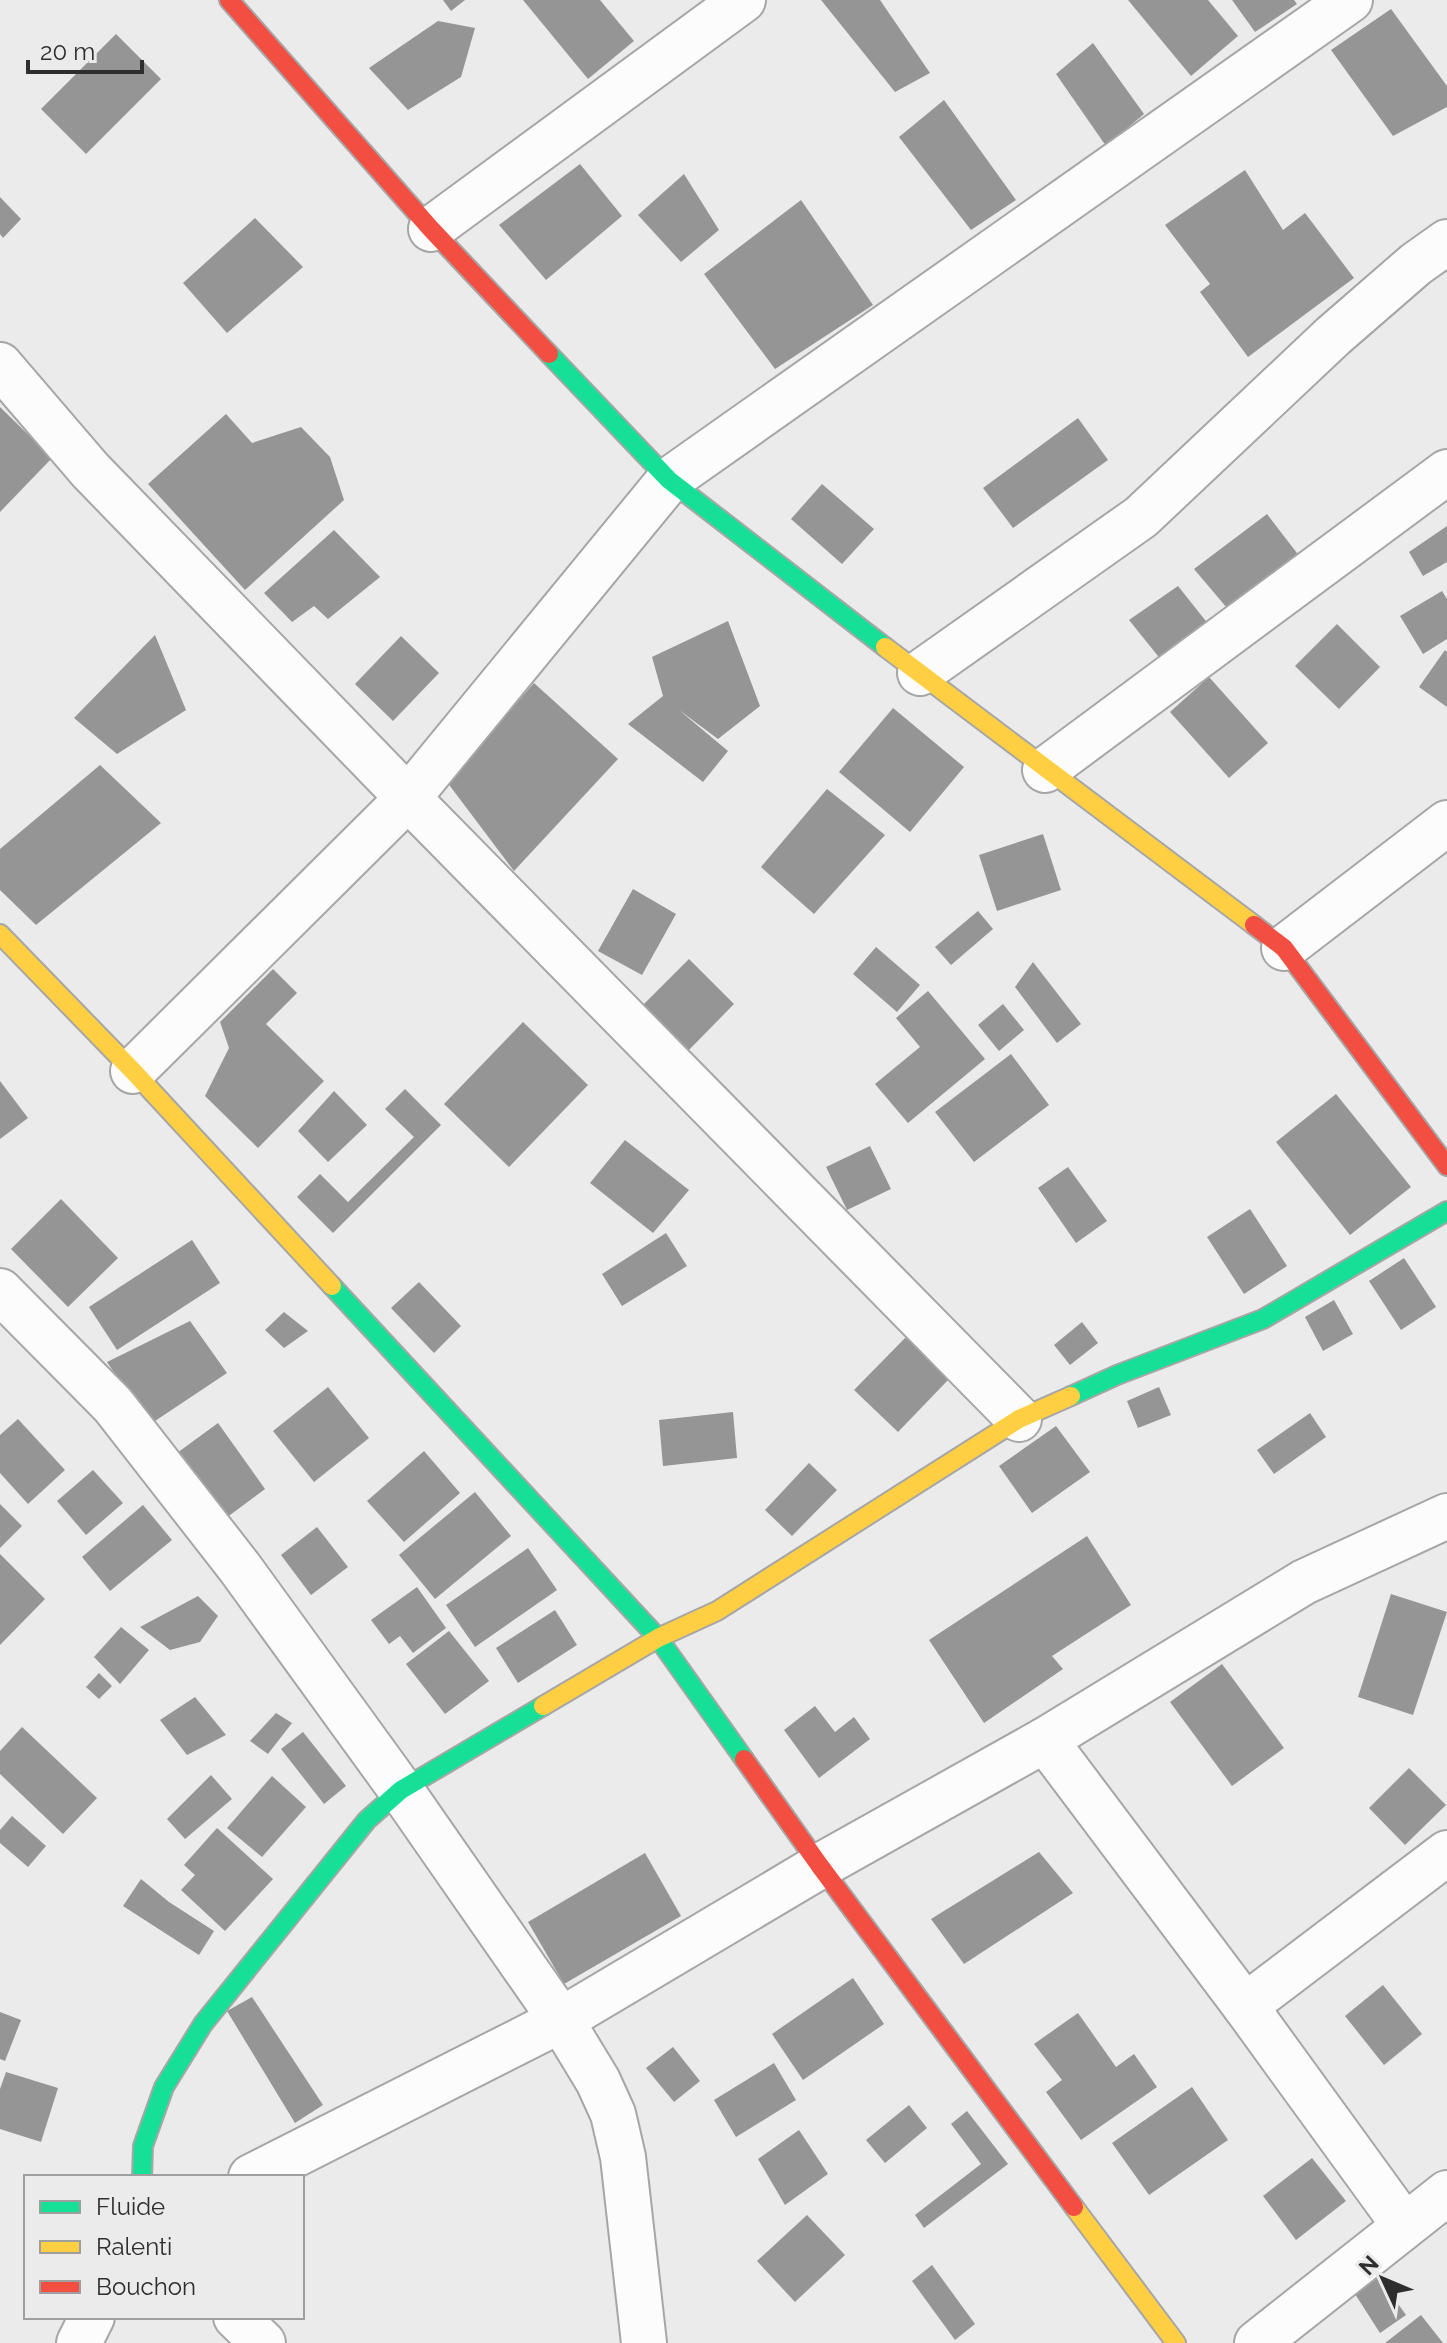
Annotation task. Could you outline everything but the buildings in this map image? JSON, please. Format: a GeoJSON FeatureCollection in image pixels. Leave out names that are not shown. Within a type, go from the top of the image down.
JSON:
{"type":"FeatureCollection","features":[{"type":"Feature","properties":{"kind":"street"},"geometry":{"type":"LineString","coordinates":[[229,0],[431,229],[669,480],[1045,770],[1284,948],[1447,1166]]}},
{"type":"Feature","properties":{"kind":"street"},"geometry":{"type":"LineString","coordinates":[[431,229],[743,0]]}},
{"type":"Feature","properties":{"kind":"street"},"geometry":{"type":"LineString","coordinates":[[133,1071],[408,798],[669,480],[1350,0]]}},
{"type":"Feature","properties":{"kind":"street"},"geometry":{"type":"LineString","coordinates":[[920,673],[1141,517],[1333,336],[1416,264],[1447,242]]}},
{"type":"Feature","properties":{"kind":"street"},"geometry":{"type":"LineString","coordinates":[[0,365],[90,470],[1019,1419]]}},
{"type":"Feature","properties":{"kind":"street"},"geometry":{"type":"LineString","coordinates":[[1045,770],[1447,472]]}},
{"type":"Feature","properties":{"kind":"street"},"geometry":{"type":"LineString","coordinates":[[1284,948],[1447,823]]}},
{"type":"Feature","properties":{"kind":"street"},"geometry":{"type":"LineString","coordinates":[[0,934],[133,1071],[658,1638],[820,1866],[1176,2343]]}},
{"type":"Feature","properties":{"kind":"street"},"geometry":{"type":"LineString","coordinates":[[142,2175],[143,2146],[164,2087],[203,2024],[358,1830],[401,1790],[658,1638],[717,1611],[1019,1419],[1117,1375],[1263,1319],[1447,1211]]}},
{"type":"Feature","properties":{"kind":"street"},"geometry":{"type":"LineString","coordinates":[[0,1291],[113,1405],[240,1568],[401,1790],[561,2020],[598,2081],[613,2114],[623,2157],[644,2343]]}},
{"type":"Feature","properties":{"kind":"street"},"geometry":{"type":"LineString","coordinates":[[255,2175],[561,2020],[820,1866],[1045,1740],[1304,1582],[1447,1516]]}},
{"type":"Feature","properties":{"kind":"street"},"geometry":{"type":"LineString","coordinates":[[1045,1740],[1245,2006],[1404,2225]]}},
{"type":"Feature","properties":{"kind":"street"},"geometry":{"type":"LineString","coordinates":[[1245,2006],[1447,1853]]}},
{"type":"Feature","properties":{"kind":"street"},"geometry":{"type":"LineString","coordinates":[[1257,2343],[1447,2193]]}},
{"type":"Feature","properties":{"kind":"street"},"geometry":{"type":"LineString","coordinates":[[79,2343],[91,2319]]}},
{"type":"Feature","properties":{"kind":"street"},"geometry":{"type":"LineString","coordinates":[[238,2319],[263,2343]]}},
{"type":"Feature","properties":{"kind":"traffic: fast"},"geometry":{"type":"LineString","coordinates":[[549,354],[669,480],[885,647]]}},
{"type":"Feature","properties":{"kind":"traffic: fast"},"geometry":{"type":"LineString","coordinates":[[1071,1396],[1263,1319],[1447,1211]]}},
{"type":"Feature","properties":{"kind":"traffic: fast"},"geometry":{"type":"LineString","coordinates":[[332,1286],[658,1638],[744,1759]]}},
{"type":"Feature","properties":{"kind":"traffic: fast"},"geometry":{"type":"LineString","coordinates":[[142,2175],[143,2146],[164,2087],[203,2024],[367,1820],[401,1790],[543,1706]]}},
{"type":"Feature","properties":{"kind":"traffic: slow"},"geometry":{"type":"LineString","coordinates":[[885,647],[1254,925]]}},
{"type":"Feature","properties":{"kind":"traffic: slow"},"geometry":{"type":"LineString","coordinates":[[0,934],[133,1071],[332,1286]]}},
{"type":"Feature","properties":{"kind":"traffic: slow"},"geometry":{"type":"LineString","coordinates":[[543,1706],[658,1638],[717,1611],[1019,1419],[1071,1396]]}},
{"type":"Feature","properties":{"kind":"traffic: slow"},"geometry":{"type":"LineString","coordinates":[[1074,2207],[1176,2343]]}},
{"type":"Feature","properties":{"kind":"traffic: jam"},"geometry":{"type":"LineString","coordinates":[[229,0],[431,229],[549,354]]}},
{"type":"Feature","properties":{"kind":"traffic: jam"},"geometry":{"type":"LineString","coordinates":[[1254,925],[1284,948],[1447,1166]]}},
{"type":"Feature","properties":{"kind":"traffic: jam"},"geometry":{"type":"LineString","coordinates":[[744,1759],[1074,2207]]}}]}
